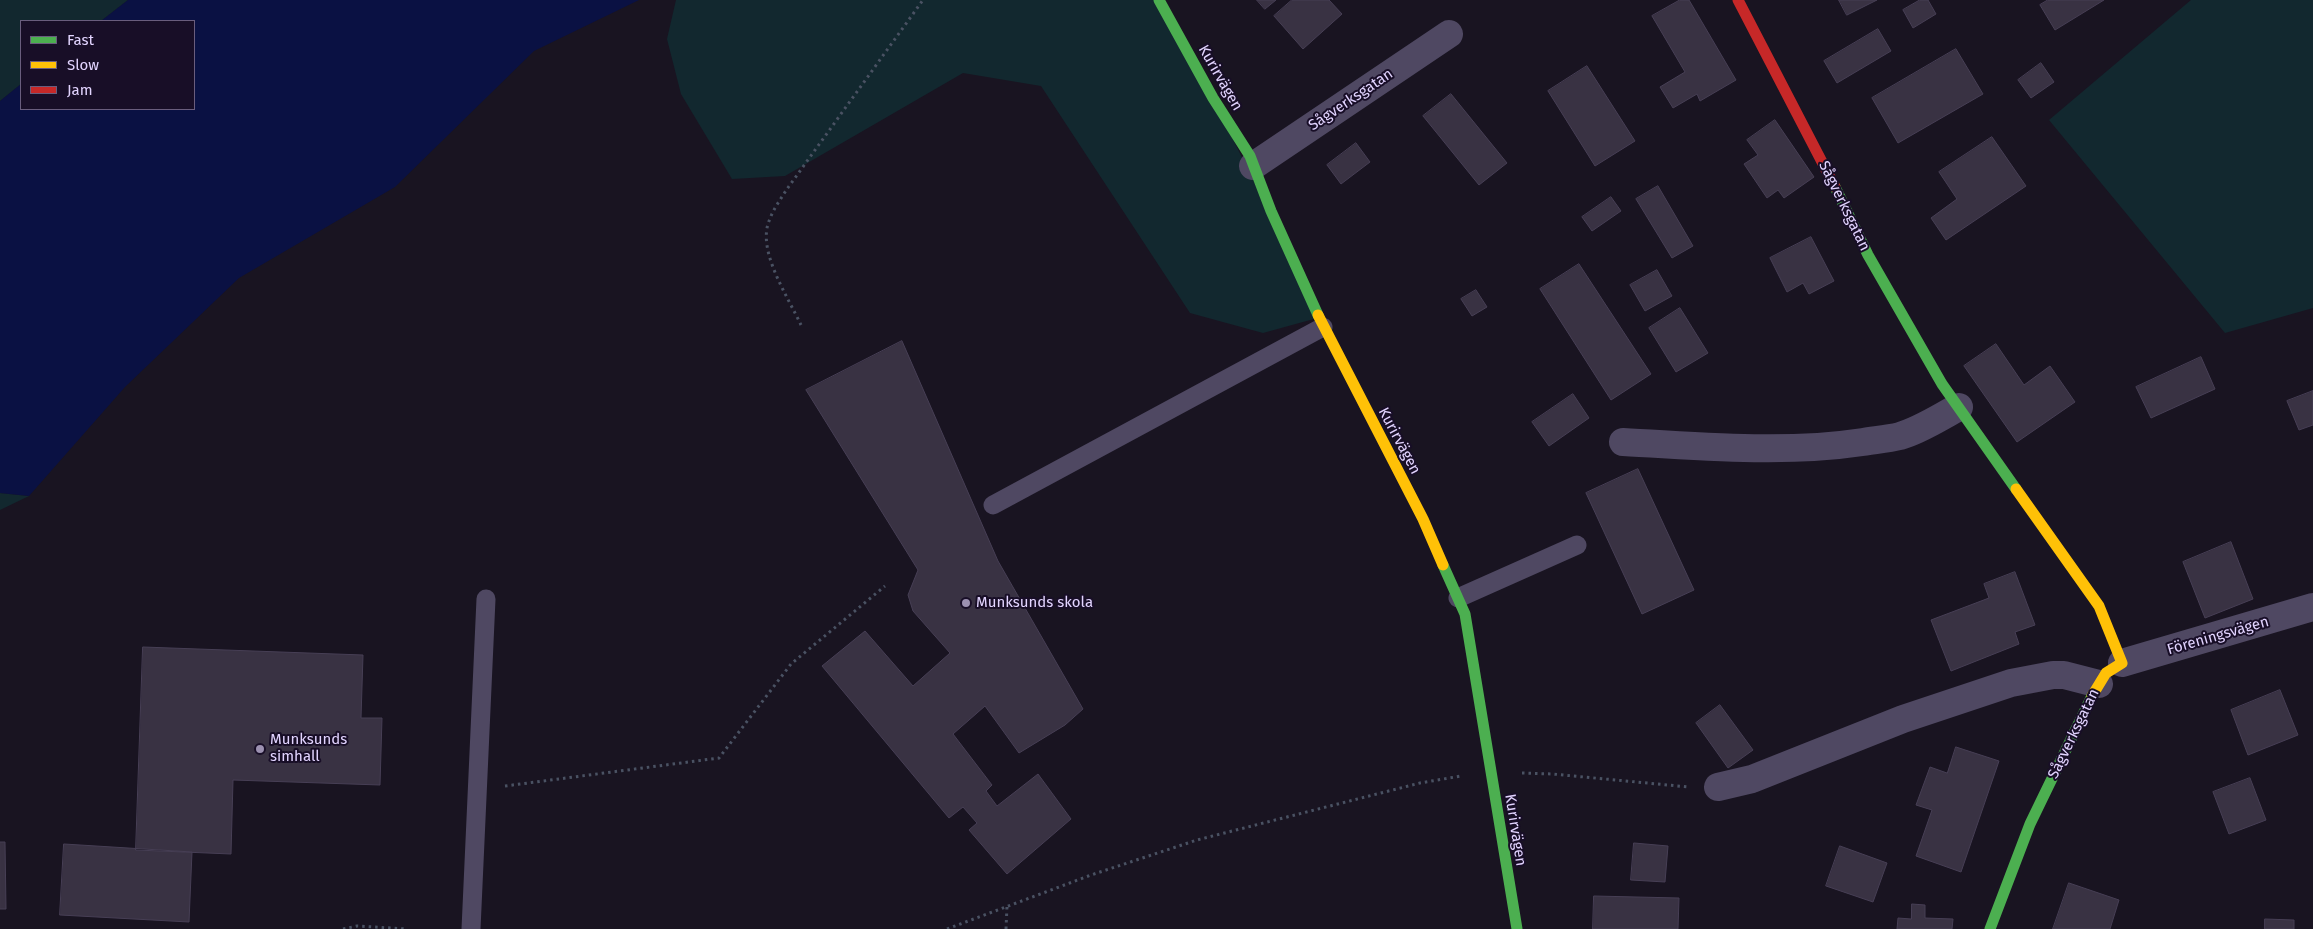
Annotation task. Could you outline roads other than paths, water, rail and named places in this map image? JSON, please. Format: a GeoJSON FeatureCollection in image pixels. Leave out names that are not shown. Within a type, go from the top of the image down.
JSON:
{"type":"FeatureCollection","features":[{"type":"Feature","properties":{"kind":"street","name":"Kurirvägen"},"geometry":{"type":"LineString","coordinates":[[1159,0],[1213,98],[1250,156],[1271,211],[1323,327],[1423,518],[1465,614],[1517,929]]}},
{"type":"Feature","properties":{"kind":"street","name":"Sågverksgatan"},"geometry":{"type":"LineString","coordinates":[[1738,0],[1824,163],[1868,255],[1942,384],[2099,606],[2122,663],[2106,673],[2088,700],[2030,824],[1990,929]]}},
{"type":"Feature","properties":{"kind":"street","name":"Sågverksgatan"},"geometry":{"type":"LineString","coordinates":[[1253,166],[1449,34]]}},
{"type":"Feature","properties":{"kind":"street"},"geometry":{"type":"LineString","coordinates":[[1623,442],[1788,449],[1836,446],[1900,436],[1920,428],[1959,407]]}},
{"type":"Feature","properties":{"kind":"street","name":"Föreningsvägen"},"geometry":{"type":"LineString","coordinates":[[2122,663],[2313,607]]}},
{"type":"Feature","properties":{"kind":"street"},"geometry":{"type":"LineString","coordinates":[[1718,787],[1752,779],[1903,719],[2011,683],[2052,675],[2064,675],[2099,684]]}},
{"type":"Feature","properties":{"kind":"lane"},"geometry":{"type":"LineString","coordinates":[[993,504],[1323,327]]}},
{"type":"Feature","properties":{"kind":"lane"},"geometry":{"type":"LineString","coordinates":[[1458,598],[1577,545]]}},
{"type":"Feature","properties":{"kind":"lane"},"geometry":{"type":"LineString","coordinates":[[471,929],[486,599]]}},
{"type":"Feature","properties":{"kind":"place","name":"Munksunds skola"},"geometry":{"type":"Point","coordinates":[966,603]}},
{"type":"Feature","properties":{"kind":"place","name":"Munksunds simhall"},"geometry":{"type":"Point","coordinates":[260,749]}}]}
